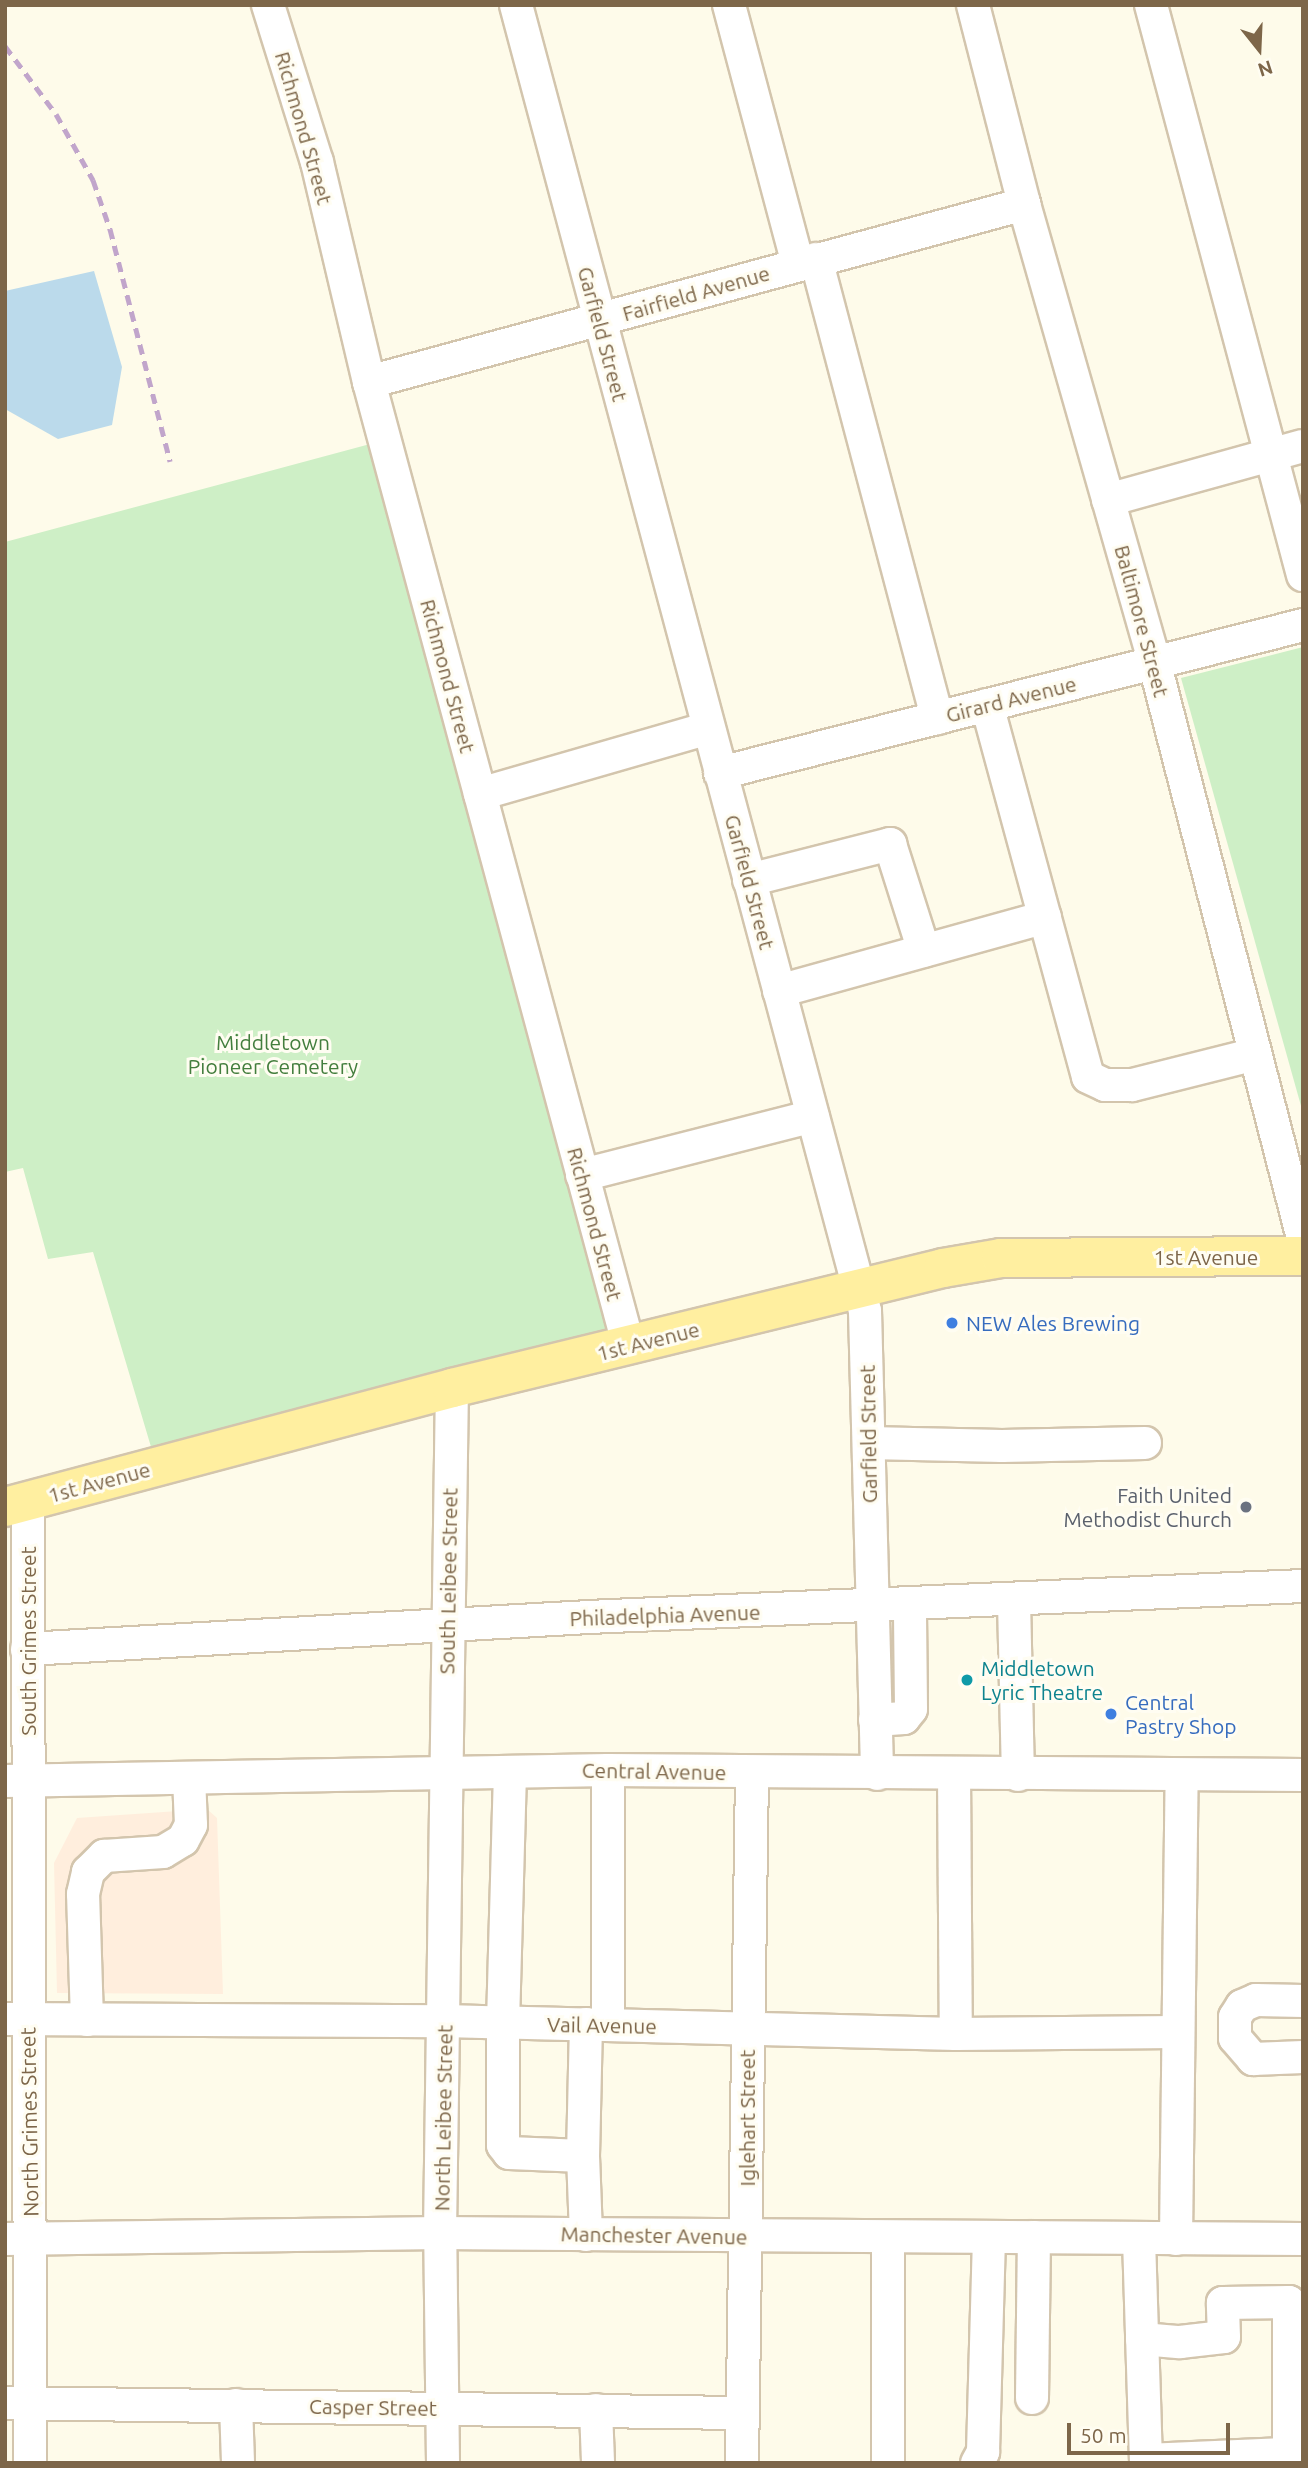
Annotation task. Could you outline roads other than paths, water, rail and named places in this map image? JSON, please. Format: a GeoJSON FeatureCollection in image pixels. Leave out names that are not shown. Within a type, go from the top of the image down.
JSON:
{"type":"FeatureCollection","features":[{"type":"Feature","properties":{"kind":"main road","name":"1st Avenue"},"geometry":{"type":"LineString","coordinates":[[17,1504],[452,1388],[629,1347],[857,1287],[1001,1258],[1303,1256]]}},
{"type":"Feature","properties":{"kind":"street","name":"Richmond Street"},"geometry":{"type":"LineString","coordinates":[[268,5],[317,162],[369,382],[629,1347]]}},
{"type":"Feature","properties":{"kind":"street","name":"Garfield Street"},"geometry":{"type":"LineString","coordinates":[[516,5],[598,320],[865,1311],[877,1774]]}},
{"type":"Feature","properties":{"kind":"street"},"geometry":{"type":"LineString","coordinates":[[730,5],[807,261],[937,718]]}},
{"type":"Feature","properties":{"kind":"street","name":"Baltimore Street"},"geometry":{"type":"LineString","coordinates":[[973,5],[1024,204],[1155,665],[1303,1238]]}},
{"type":"Feature","properties":{"kind":"street"},"geometry":{"type":"LineString","coordinates":[[1151,5],[1303,575]]}},
{"type":"Feature","properties":{"kind":"street","name":"Fairfield Avenue"},"geometry":{"type":"LineString","coordinates":[[369,382],[1024,204]]}},
{"type":"Feature","properties":{"kind":"street"},"geometry":{"type":"LineString","coordinates":[[1108,500],[1303,446]]}},
{"type":"Feature","properties":{"kind":"street","name":"Girard Avenue"},"geometry":{"type":"LineString","coordinates":[[720,774],[1155,665],[1303,625]]}},
{"type":"Feature","properties":{"kind":"street"},"geometry":{"type":"LineString","coordinates":[[987,705],[1088,1077],[1105,1085],[1132,1085],[1255,1054]]}},
{"type":"Feature","properties":{"kind":"street"},"geometry":{"type":"LineString","coordinates":[[480,794],[708,728]]}},
{"type":"Feature","properties":{"kind":"street"},"geometry":{"type":"LineString","coordinates":[[749,880],[890,844],[924,951]]}},
{"type":"Feature","properties":{"kind":"street"},"geometry":{"type":"LineString","coordinates":[[779,991],[1045,917]]}},
{"type":"Feature","properties":{"kind":"street"},"geometry":{"type":"LineString","coordinates":[[582,1175],[813,1116]]}},
{"type":"Feature","properties":{"kind":"street","name":"South Leibee Street"},"geometry":{"type":"LineString","coordinates":[[446,1773],[452,1388]]}},
{"type":"Feature","properties":{"kind":"street"},"geometry":{"type":"LineString","coordinates":[[869,1443],[1002,1446],[1145,1443]]}},
{"type":"Feature","properties":{"kind":"street","name":"South Grimes Street"},"geometry":{"type":"LineString","coordinates":[[17,1504],[27,1649],[17,1781]]}},
{"type":"Feature","properties":{"kind":"street","name":"Philadelphia Avenue"},"geometry":{"type":"LineString","coordinates":[[27,1649],[447,1626],[1303,1586]]}},
{"type":"Feature","properties":{"kind":"street"},"geometry":{"type":"LineString","coordinates":[[1014,1601],[1018,1775]]}},
{"type":"Feature","properties":{"kind":"street"},"geometry":{"type":"LineString","coordinates":[[875,1720],[904,1718],[911,1709],[910,1606]]}},
{"type":"Feature","properties":{"kind":"street"},"geometry":{"type":"LineString","coordinates":[[586,2235],[583,2156],[597,2025],[608,1770]]}},
{"type":"Feature","properties":{"kind":"street","name":"Central Avenue"},"geometry":{"type":"LineString","coordinates":[[17,1781],[608,1770],[1182,1777],[1303,1775]]}},
{"type":"Feature","properties":{"kind":"street"},"geometry":{"type":"LineString","coordinates":[[510,1772],[503,2022],[503,2145],[509,2153],[583,2156]]}},
{"type":"Feature","properties":{"kind":"street","name":"Iglehart Street"},"geometry":{"type":"LineString","coordinates":[[742,2463],[752,1772]]}},
{"type":"Feature","properties":{"kind":"street","name":"North Leibee Street"},"geometry":{"type":"LineString","coordinates":[[443,2463],[440,2233],[445,2021],[446,1773]]}},
{"type":"Feature","properties":{"kind":"street"},"geometry":{"type":"LineString","coordinates":[[954,1773],[956,2034]]}},
{"type":"Feature","properties":{"kind":"street"},"geometry":{"type":"LineString","coordinates":[[1176,2239],[1182,1777]]}},
{"type":"Feature","properties":{"kind":"street"},"geometry":{"type":"LineString","coordinates":[[87,2020],[83,1894],[88,1871],[104,1856],[163,1852],[183,1840],[191,1825],[190,1778]]}},
{"type":"Feature","properties":{"kind":"street","name":"North Grimes Street"},"geometry":{"type":"LineString","coordinates":[[17,1781],[18,2403],[30,2463]]}},
{"type":"Feature","properties":{"kind":"street"},"geometry":{"type":"LineString","coordinates":[[1303,2001],[1256,2000],[1242,2006],[1235,2017],[1235,2038],[1253,2059],[1303,2057]]}},
{"type":"Feature","properties":{"kind":"street","name":"Vail Avenue"},"geometry":{"type":"LineString","coordinates":[[16,2020],[445,2021],[956,2034],[1177,2032]]}},
{"type":"Feature","properties":{"kind":"street","name":"Manchester Avenue"},"geometry":{"type":"LineString","coordinates":[[18,2239],[440,2233],[888,2239],[1303,2239]]}},
{"type":"Feature","properties":{"kind":"street"},"geometry":{"type":"LineString","coordinates":[[1032,2398],[1034,2237]]}},
{"type":"Feature","properties":{"kind":"street"},"geometry":{"type":"LineString","coordinates":[[977,2463],[983,2452],[989,2238]]}},
{"type":"Feature","properties":{"kind":"street"},"geometry":{"type":"LineString","coordinates":[[888,2239],[888,2463]]}},
{"type":"Feature","properties":{"kind":"street"},"geometry":{"type":"LineString","coordinates":[[1139,2239],[1142,2339],[1146,2461],[1295,2460],[1289,2302],[1223,2303],[1224,2337],[1180,2342],[1142,2339]]}},
{"type":"Feature","properties":{"kind":"street","name":"Casper Street"},"geometry":{"type":"LineString","coordinates":[[18,2403],[741,2413]]}},
{"type":"Feature","properties":{"kind":"street"},"geometry":{"type":"LineString","coordinates":[[236,2405],[238,2463]]}},
{"type":"Feature","properties":{"kind":"street"},"geometry":{"type":"LineString","coordinates":[[596,2410],[598,2463]]}},
{"type":"Feature","properties":{"kind":"water"},"geometry":{"type":"Polygon","coordinates":[[[94,271],[122,367],[112,425],[58,439],[5,409],[5,291],[94,271]]]}},
{"type":"Feature","properties":{"kind":"railway"},"geometry":{"type":"LineString","coordinates":[[5,46],[56,114],[93,180],[110,229],[170,461]]}},
{"type":"Feature","properties":{"kind":"place","name":"NEW Ales Brewing"},"geometry":{"type":"Point","coordinates":[952,1323]}},
{"type":"Feature","properties":{"kind":"place","name":"Faith United Methodist Church"},"geometry":{"type":"Point","coordinates":[1246,1507]}},
{"type":"Feature","properties":{"kind":"place","name":"Middletown Lyric Theatre"},"geometry":{"type":"Point","coordinates":[967,1680]}},
{"type":"Feature","properties":{"kind":"place","name":"Central Pastry Shop"},"geometry":{"type":"Point","coordinates":[1111,1714]}},
{"type":"Feature","properties":{"kind":"park label","name":"Middletown Pioneer Cemetery"},"geometry":{"type":"Point","coordinates":[273,1054]}}]}
